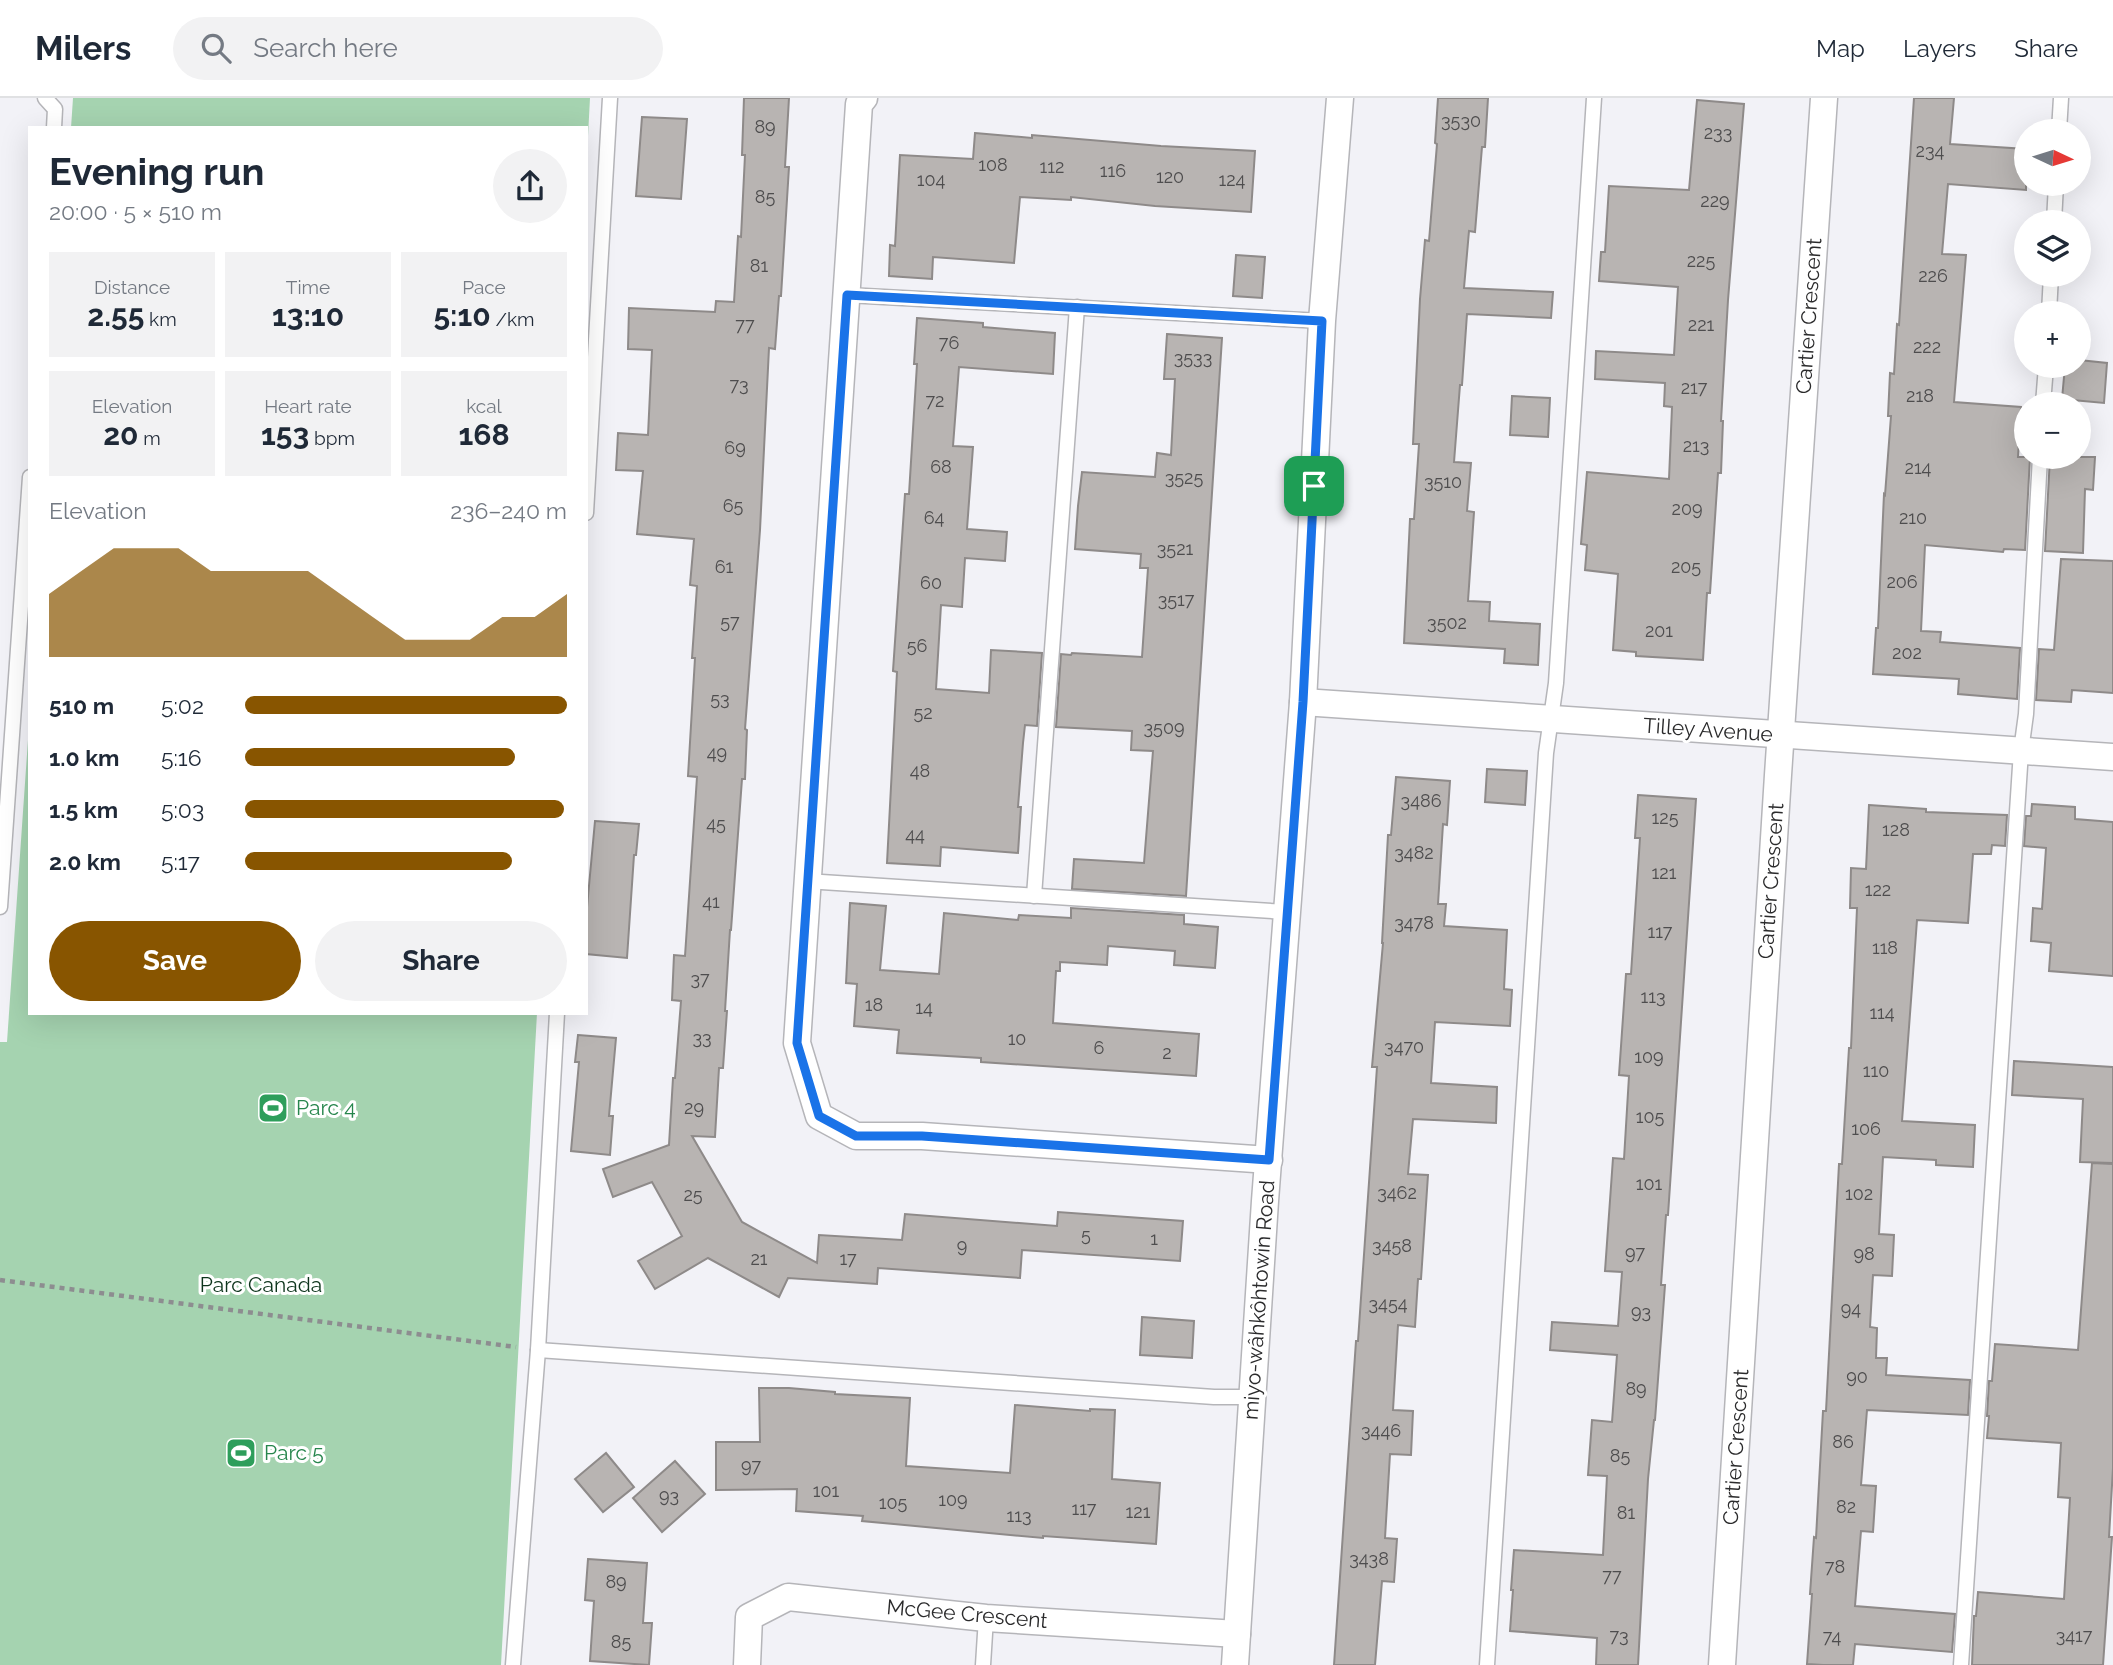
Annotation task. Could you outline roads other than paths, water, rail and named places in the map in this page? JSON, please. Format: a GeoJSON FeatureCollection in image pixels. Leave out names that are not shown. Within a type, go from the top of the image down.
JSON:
{"type":"FeatureCollection","features":[{"type":"Feature","properties":{"kind":"street"},"geometry":{"type":"LineString","coordinates":[[864,98],[859,104],[797,1043],[819,1116],[856,1136],[922,1136],[1269,1160]]}},
{"type":"Feature","properties":{"kind":"street","name":"miyo-wâhkôhtowin Road"},"geometry":{"type":"LineString","coordinates":[[1235,1665],[1286,912],[1303,702],[1322,321],[1340,98]]}},
{"type":"Feature","properties":{"kind":"street","name":"Cartier Crescent"},"geometry":{"type":"LineString","coordinates":[[1722,1665],[1824,98]]}},
{"type":"Feature","properties":{"kind":"street","name":"Tilley Avenue"},"geometry":{"type":"LineString","coordinates":[[1303,702],[2113,757]]}},
{"type":"Feature","properties":{"kind":"street","name":"McGee Crescent"},"geometry":{"type":"LineString","coordinates":[[747,1665],[749,1616],[788,1597],[986,1618],[1237,1634]]}},
{"type":"Feature","properties":{"kind":"lane"},"geometry":{"type":"LineString","coordinates":[[45,98],[55,109],[54,126]]}},
{"type":"Feature","properties":{"kind":"lane"},"geometry":{"type":"LineString","coordinates":[[588,478],[610,98]]}},
{"type":"Feature","properties":{"kind":"lane"},"geometry":{"type":"LineString","coordinates":[[1487,1665],[1546,753],[1558,655],[1594,98]]}},
{"type":"Feature","properties":{"kind":"lane"},"geometry":{"type":"LineString","coordinates":[[2060,119],[2061,98]]}},
{"type":"Feature","properties":{"kind":"lane"},"geometry":{"type":"LineString","coordinates":[[847,295],[1322,321]]}},
{"type":"Feature","properties":{"kind":"lane"},"geometry":{"type":"LineString","coordinates":[[1034,896],[1077,307]]}},
{"type":"Feature","properties":{"kind":"lane"},"geometry":{"type":"LineString","coordinates":[[1961,1665],[2021,751],[2026,714],[2039,469]]}},
{"type":"Feature","properties":{"kind":"lane"},"geometry":{"type":"LineString","coordinates":[[0,906],[28,506]]}},
{"type":"Feature","properties":{"kind":"lane"},"geometry":{"type":"LineString","coordinates":[[806,881],[1286,912]]}},
{"type":"Feature","properties":{"kind":"lane"},"geometry":{"type":"LineString","coordinates":[[513,1665],[538,1350],[557,1015]]}},
{"type":"Feature","properties":{"kind":"lane"},"geometry":{"type":"LineString","coordinates":[[538,1350],[1214,1397],[1252,1397]]}},
{"type":"Feature","properties":{"kind":"lane"},"geometry":{"type":"LineString","coordinates":[[983,1665],[986,1618]]}},
{"type":"Feature","properties":{"kind":"place","name":"Parc 4"},"geometry":{"type":"Point","coordinates":[273,1108]}},
{"type":"Feature","properties":{"kind":"place","name":"Parc 5"},"geometry":{"type":"Point","coordinates":[241,1453]}},
{"type":"Feature","properties":{"kind":"park label","name":"Parc Canada"},"geometry":{"type":"Point","coordinates":[261,1285]}}]}
